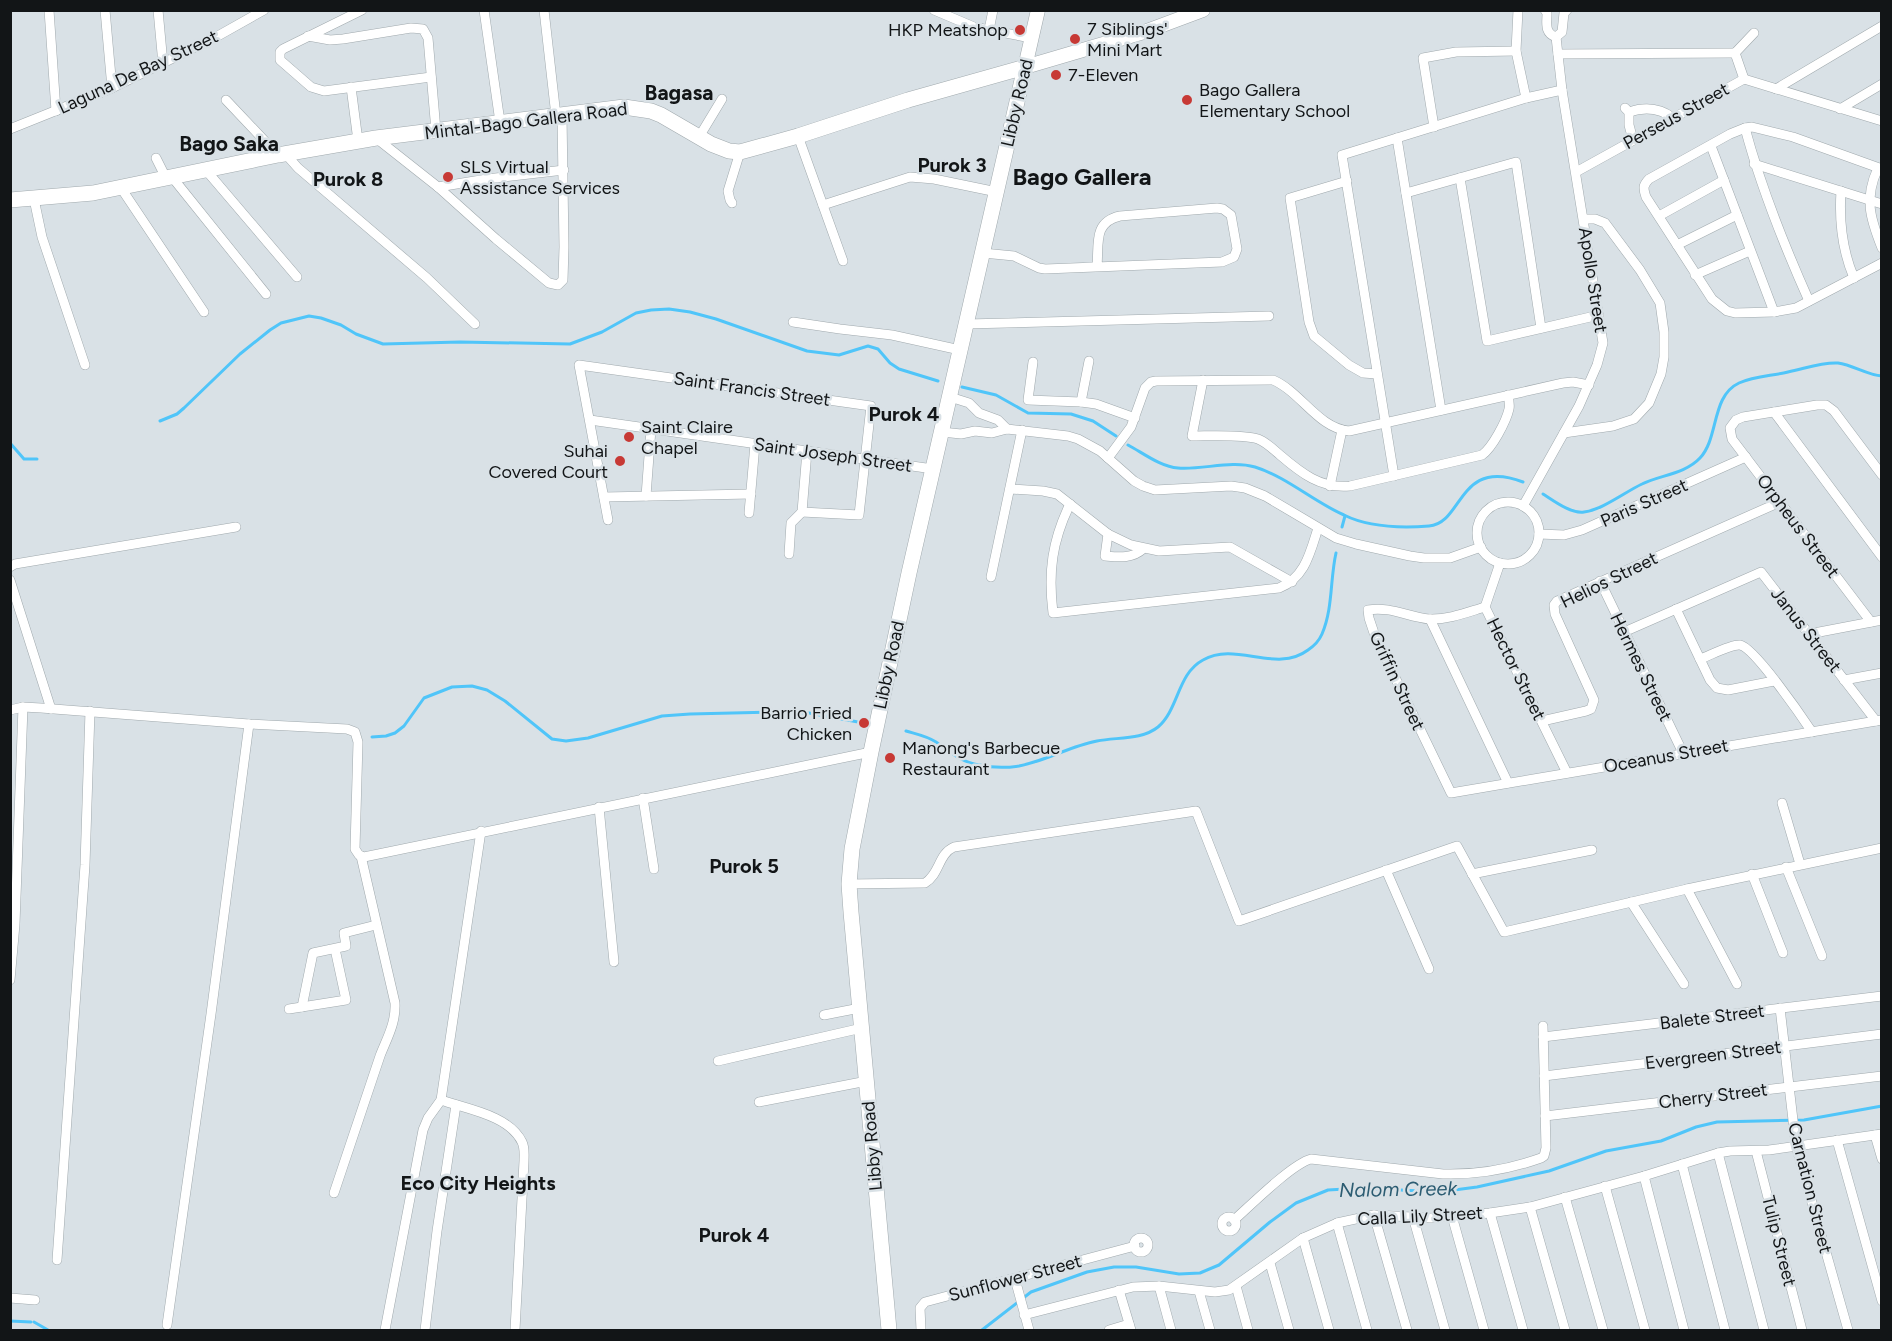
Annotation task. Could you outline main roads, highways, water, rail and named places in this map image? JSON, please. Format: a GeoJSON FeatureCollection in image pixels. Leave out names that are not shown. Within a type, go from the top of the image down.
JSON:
{"type":"FeatureCollection","features":[{"type":"Feature","properties":{"kind":"main road","name":"Libby Road"},"geometry":{"type":"LineString","coordinates":[[889,1330],[849,884],[852,849],[933,469],[1038,10]]}},
{"type":"Feature","properties":{"kind":"main road"},"geometry":{"type":"LineString","coordinates":[[1025,67],[1144,32],[1203,10]]}},
{"type":"Feature","properties":{"kind":"main road","name":"Mintal-Bago Gallera Road"},"geometry":{"type":"LineString","coordinates":[[10,200],[93,193],[205,169],[376,138],[624,107],[640,108],[662,115],[720,148],[740,152],[798,136],[908,100],[1025,67]]}},
{"type":"Feature","properties":{"kind":"waterway"},"geometry":{"type":"LineString","coordinates":[[160,421],[177,414],[240,354],[270,330],[281,323],[309,316],[341,325],[356,334],[383,344],[460,342],[570,344],[602,332],[636,313],[669,309],[716,319],[807,351],[839,355],[868,346],[878,349],[890,363],[899,369],[938,381]]}},
{"type":"Feature","properties":{"kind":"waterway"},"geometry":{"type":"LineString","coordinates":[[1543,494],[1568,509],[1579,512],[1591,511],[1635,487],[1687,468],[1706,450],[1719,407],[1730,389],[1739,383],[1757,377],[1832,363],[1844,364],[1882,376]]}},
{"type":"Feature","properties":{"kind":"waterway"},"geometry":{"type":"LineString","coordinates":[[962,387],[996,395],[1028,413],[1071,414],[1093,421],[1116,436]]}},
{"type":"Feature","properties":{"kind":"waterway"},"geometry":{"type":"LineString","coordinates":[[10,443],[24,459],[37,459]]}},
{"type":"Feature","properties":{"kind":"waterway"},"geometry":{"type":"LineString","coordinates":[[1128,445],[1172,467],[1236,464],[1255,467],[1267,471],[1344,515],[1386,526],[1429,526],[1440,523],[1474,484],[1486,478],[1502,477],[1523,482]]}},
{"type":"Feature","properties":{"kind":"waterway"},"geometry":{"type":"LineString","coordinates":[[1342,527],[1345,516]]}},
{"type":"Feature","properties":{"kind":"waterway"},"geometry":{"type":"LineString","coordinates":[[906,731],[933,740],[967,762],[999,767],[1029,764],[1097,741],[1145,734],[1165,720],[1188,674],[1203,660],[1216,655],[1229,654],[1283,659],[1296,657],[1314,645],[1326,624],[1336,553]]}},
{"type":"Feature","properties":{"kind":"waterway"},"geometry":{"type":"LineString","coordinates":[[372,737],[395,733],[404,726],[424,698],[452,687],[472,686],[487,690],[505,701],[552,739],[566,741],[588,738],[662,716],[690,714],[809,713],[858,722]]}},
{"type":"Feature","properties":{"kind":"waterway","name":"Nalom Creek"},"geometry":{"type":"LineString","coordinates":[[982,1330],[1031,1292],[1087,1272],[1114,1267],[1136,1267],[1179,1274],[1200,1273],[1219,1265],[1296,1203],[1328,1190],[1362,1188],[1439,1192],[1477,1187],[1549,1171],[1606,1151],[1661,1141],[1696,1127],[1717,1122],[1804,1120],[1882,1106]]}},
{"type":"Feature","properties":{"kind":"waterway","name":"Nalom Creek"},"geometry":{"type":"LineString","coordinates":[[10,1321],[31,1322]]}},
{"type":"Feature","properties":{"kind":"waterway","name":"Nalom Creek"},"geometry":{"type":"LineString","coordinates":[[34,1322],[48,1330]]}},
{"type":"Feature","properties":{"kind":"place","name":"HKP Meatshop"},"geometry":{"type":"Point","coordinates":[1020,30]}},
{"type":"Feature","properties":{"kind":"place","name":"7 Siblings' Mini Mart"},"geometry":{"type":"Point","coordinates":[1075,39]}},
{"type":"Feature","properties":{"kind":"place","name":"7-Eleven"},"geometry":{"type":"Point","coordinates":[1056,75]}},
{"type":"Feature","properties":{"kind":"place","name":"Bago Gallera Elementary School"},"geometry":{"type":"Point","coordinates":[1187,100]}},
{"type":"Feature","properties":{"kind":"place","name":"SLS Virtual Assistance Services"},"geometry":{"type":"Point","coordinates":[448,177]}},
{"type":"Feature","properties":{"kind":"place","name":"Saint Claire Chapel"},"geometry":{"type":"Point","coordinates":[629,437]}},
{"type":"Feature","properties":{"kind":"place","name":"Suhai Covered Court"},"geometry":{"type":"Point","coordinates":[620,461]}},
{"type":"Feature","properties":{"kind":"place","name":"Barrio Fried Chicken"},"geometry":{"type":"Point","coordinates":[864,723]}},
{"type":"Feature","properties":{"kind":"place","name":"Manong's Barbecue Restaurant"},"geometry":{"type":"Point","coordinates":[890,758]}},
{"type":"Feature","properties":{"kind":"district","name":"Bagasa"},"geometry":{"type":"Point","coordinates":[679,92]}},
{"type":"Feature","properties":{"kind":"district","name":"Bago Saka"},"geometry":{"type":"Point","coordinates":[229,143]}},
{"type":"Feature","properties":{"kind":"district","name":"Purok 3"},"geometry":{"type":"Point","coordinates":[952,165]}},
{"type":"Feature","properties":{"kind":"district","name":"Bago Gallera"},"geometry":{"type":"Point","coordinates":[1082,176]}},
{"type":"Feature","properties":{"kind":"district","name":"Purok 8"},"geometry":{"type":"Point","coordinates":[348,179]}},
{"type":"Feature","properties":{"kind":"district","name":"Purok 4"},"geometry":{"type":"Point","coordinates":[904,414]}},
{"type":"Feature","properties":{"kind":"district","name":"Purok 5"},"geometry":{"type":"Point","coordinates":[744,866]}},
{"type":"Feature","properties":{"kind":"district","name":"Eco City Heights"},"geometry":{"type":"Point","coordinates":[478,1183]}},
{"type":"Feature","properties":{"kind":"district","name":"Purok 4"},"geometry":{"type":"Point","coordinates":[734,1235]}}]}
